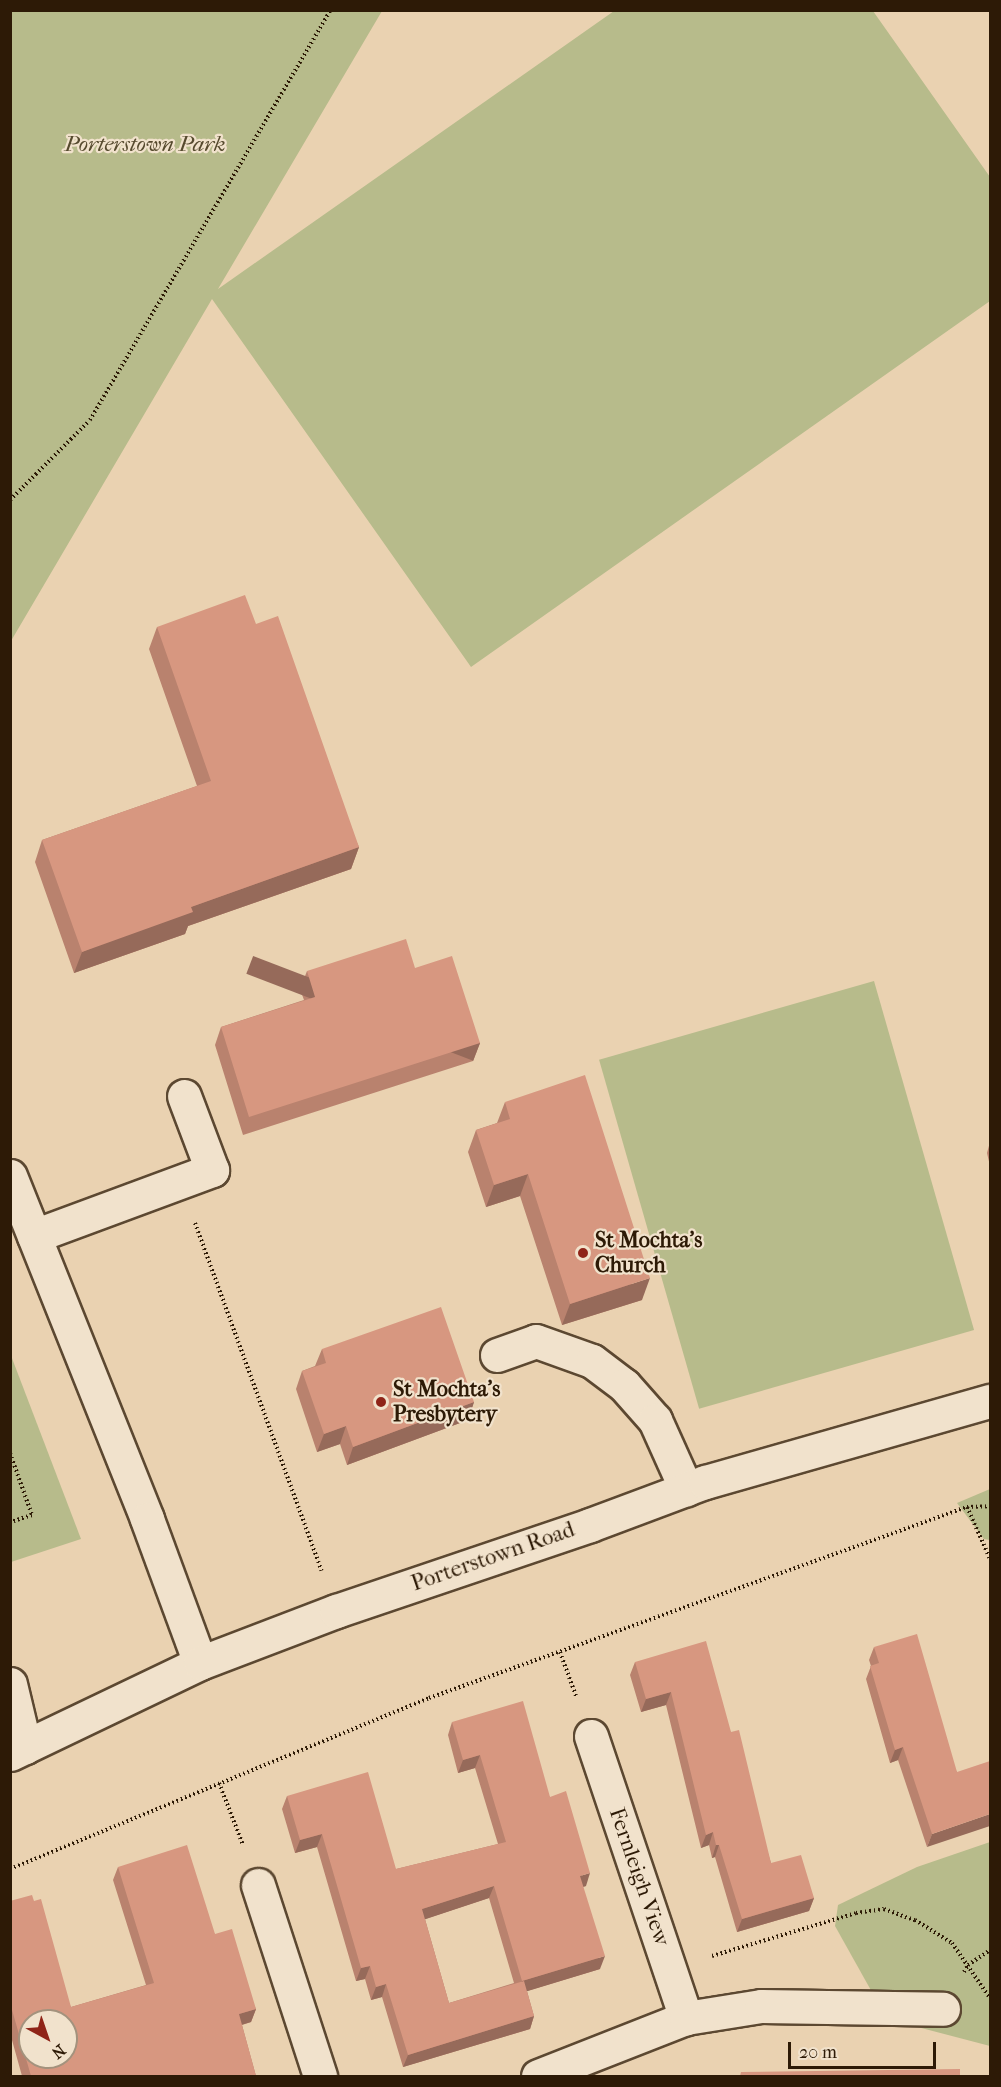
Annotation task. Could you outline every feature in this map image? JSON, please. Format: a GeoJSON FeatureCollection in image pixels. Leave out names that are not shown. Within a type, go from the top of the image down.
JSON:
{"type":"FeatureCollection","features":[{"type":"Feature","properties":{"kind":"street"},"geometry":{"type":"LineString","coordinates":[[34,1236],[212,1170],[184,1096]]}},
{"type":"Feature","properties":{"kind":"street"},"geometry":{"type":"LineString","coordinates":[[10,1176],[200,1663]]}},
{"type":"Feature","properties":{"kind":"street"},"geometry":{"type":"LineString","coordinates":[[497,1354],[536,1341],[592,1361],[624,1385],[655,1420],[695,1485]]}},
{"type":"Feature","properties":{"kind":"street","name":"Porterstown Road"},"geometry":{"type":"LineString","coordinates":[[18,1750],[200,1663],[336,1611],[579,1528],[695,1485],[990,1401]]}},
{"type":"Feature","properties":{"kind":"street"},"geometry":{"type":"LineString","coordinates":[[10,1684],[18,1750]]}},
{"type":"Feature","properties":{"kind":"street","name":"Fernleigh View"},"geometry":{"type":"LineString","coordinates":[[591,1736],[686,2018]]}},
{"type":"Feature","properties":{"kind":"street"},"geometry":{"type":"LineString","coordinates":[[258,1885],[320,2076]]}},
{"type":"Feature","properties":{"kind":"street"},"geometry":{"type":"LineString","coordinates":[[538,2076],[686,2018],[761,2006],[943,2009]]}},
{"type":"Feature","properties":{"kind":"path"},"geometry":{"type":"LineString","coordinates":[[10,500],[90,420],[331,10]]}},
{"type":"Feature","properties":{"kind":"path"},"geometry":{"type":"LineString","coordinates":[[180,1182],[336,1611]]}},
{"type":"Feature","properties":{"kind":"path"},"geometry":{"type":"LineString","coordinates":[[10,1453],[32,1515],[10,1522]]}},
{"type":"Feature","properties":{"kind":"path"},"geometry":{"type":"LineString","coordinates":[[10,1869],[429,1698],[968,1507],[990,1506]]}},
{"type":"Feature","properties":{"kind":"path"},"geometry":{"type":"LineString","coordinates":[[968,1507],[990,1559]]}},
{"type":"Feature","properties":{"kind":"path"},"geometry":{"type":"LineString","coordinates":[[219,1783],[258,1885]]}},
{"type":"Feature","properties":{"kind":"path"},"geometry":{"type":"LineString","coordinates":[[670,1969],[856,1913],[884,1908],[915,1920],[952,1943],[990,1998]]}},
{"type":"Feature","properties":{"kind":"green space","name":"Porterstown Park"},"geometry":{"type":"Polygon","coordinates":[[[11,10],[382,11],[218,289],[614,11],[873,11],[990,177],[990,301],[471,667],[212,299],[11,641],[11,10]]]}},
{"type":"Feature","properties":{"kind":"green space"},"geometry":{"type":"Polygon","coordinates":[[[874,981],[974,1330],[699,1409],[599,1060],[874,981]]]}},
{"type":"Feature","properties":{"kind":"green space"},"geometry":{"type":"Polygon","coordinates":[[[10,1353],[81,1539],[11,1562],[10,1562],[10,1353]]]}},
{"type":"Feature","properties":{"kind":"green space"},"geometry":{"type":"Polygon","coordinates":[[[990,1489],[990,1540],[984,1539],[957,1503],[990,1489]]]}},
{"type":"Feature","properties":{"kind":"green space"},"geometry":{"type":"Polygon","coordinates":[[[990,1842],[990,2046],[887,2019],[835,1926],[838,1905],[917,1867],[990,1842]]]}},
{"type":"Feature","properties":{"kind":"building"},"geometry":{"type":"Polygon","coordinates":[[[245,595],[256,624],[278,616],[359,847],[191,907],[193,912],[82,952],[42,840],[211,781],[157,627],[245,595]]]}},
{"type":"Feature","properties":{"kind":"building"},"geometry":{"type":"Polygon","coordinates":[[[406,939],[415,968],[452,956],[480,1043],[249,1117],[221,1027],[315,997],[307,971],[406,939]]]}},
{"type":"Feature","properties":{"kind":"building","name":"St Mochta's Church"},"geometry":{"type":"Polygon","coordinates":[[[585,1075],[650,1278],[570,1304],[528,1174],[494,1185],[476,1130],[510,1119],[505,1102],[585,1075]]]}},
{"type":"Feature","properties":{"kind":"building","name":"St Mochta's Presbytery"},"geometry":{"type":"Polygon","coordinates":[[[441,1307],[474,1402],[353,1447],[346,1426],[324,1434],[302,1371],[326,1363],[322,1349],[441,1307]]]}},
{"type":"Feature","properties":{"kind":"building"},"geometry":{"type":"Polygon","coordinates":[[[917,1634],[957,1772],[990,1761],[990,1814],[932,1834],[903,1747],[895,1750],[870,1666],[879,1663],[874,1647],[917,1634]]]}},
{"type":"Feature","properties":{"kind":"building"},"geometry":{"type":"Polygon","coordinates":[[[706,1641],[731,1732],[739,1730],[771,1863],[801,1855],[814,1898],[742,1919],[719,1845],[716,1845],[713,1832],[706,1835],[671,1692],[646,1699],[635,1662],[706,1641]]]}},
{"type":"Feature","properties":{"kind":"building"},"geometry":{"type":"Polygon","coordinates":[[[523,1701],[550,1797],[566,1791],[590,1873],[580,1876],[605,1956],[522,1981],[494,1886],[422,1909],[449,2003],[524,1981],[534,2016],[408,2055],[386,1984],[376,1987],[370,1966],[361,1968],[322,1834],[300,1840],[287,1796],[368,1772],[396,1869],[506,1842],[480,1755],[463,1760],[452,1722],[523,1701]]]}},
{"type":"Feature","properties":{"kind":"building"},"geometry":{"type":"Polygon","coordinates":[[[187,1845],[215,1934],[232,1929],[256,2009],[239,2014],[256,2076],[31,2076],[29,2069],[78,2069],[78,2009],[18,2009],[18,2031],[10,2003],[10,1901],[32,1895],[34,1901],[41,1899],[71,2007],[154,1983],[118,1867],[187,1845]]]}},
{"type":"Feature","properties":{"kind":"building"},"geometry":{"type":"Polygon","coordinates":[[[960,2069],[960,2076],[740,2076],[741,2072],[960,2069]]]}},
{"type":"Feature","properties":{"kind":"place","name":"St Mochta's Church"},"geometry":{"type":"Point","coordinates":[583,1253]}},
{"type":"Feature","properties":{"kind":"place","name":"St Mochta's Presbytery"},"geometry":{"type":"Point","coordinates":[381,1402]}}]}
